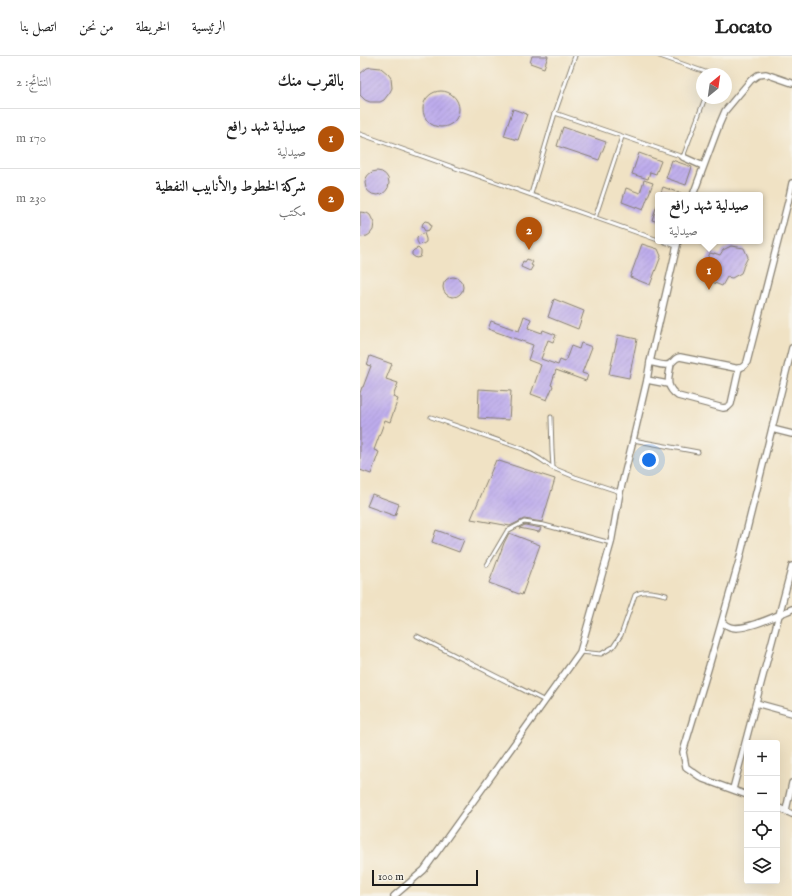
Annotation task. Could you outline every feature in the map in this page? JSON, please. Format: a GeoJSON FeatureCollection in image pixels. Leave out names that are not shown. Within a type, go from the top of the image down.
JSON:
{"type":"FeatureCollection","features":[{"type":"Feature","properties":{"kind":"street"},"geometry":{"type":"LineString","coordinates":[[694,192],[719,125],[726,111],[734,99],[751,80],[758,75],[766,74],[792,83]]}},
{"type":"Feature","properties":{"kind":"street"},"geometry":{"type":"LineString","coordinates":[[683,157],[703,166]]}},
{"type":"Feature","properties":{"kind":"street"},"geometry":{"type":"LineString","coordinates":[[650,362],[666,365],[680,357],[739,368],[745,365],[792,183]]}},
{"type":"Feature","properties":{"kind":"street"},"geometry":{"type":"LineString","coordinates":[[394,896],[424,870],[580,652],[610,543],[620,492],[634,440],[677,244]]}},
{"type":"Feature","properties":{"kind":"street"},"geometry":{"type":"LineString","coordinates":[[744,794],[703,778],[686,767],[683,752],[710,666],[739,561],[792,350]]}},
{"type":"Feature","properties":{"kind":"street"},"geometry":{"type":"LineString","coordinates":[[671,363],[668,384],[672,391],[678,396],[723,408],[728,407],[731,404],[739,368]]}},
{"type":"Feature","properties":{"kind":"street"},"geometry":{"type":"LineString","coordinates":[[647,380],[668,384]]}},
{"type":"Feature","properties":{"kind":"street"},"geometry":{"type":"LineString","coordinates":[[772,429],[792,434]]}},
{"type":"Feature","properties":{"kind":"street"},"geometry":{"type":"LineString","coordinates":[[733,789],[792,566]]}},
{"type":"Feature","properties":{"kind":"street"},"geometry":{"type":"LineString","coordinates":[[722,622],[729,627],[738,628],[765,621],[792,608]]}},
{"type":"Feature","properties":{"kind":"street"},"geometry":{"type":"LineString","coordinates":[[756,702],[792,713]]}},
{"type":"Feature","properties":{"kind":"street"},"geometry":{"type":"LineString","coordinates":[[786,810],[792,783]]}},
{"type":"Feature","properties":{"kind":"street"},"geometry":{"type":"LineString","coordinates":[[780,808],[792,814]]}},
{"type":"Feature","properties":{"kind":"lane"},"geometry":{"type":"LineString","coordinates":[[531,194],[555,113],[575,56]]}},
{"type":"Feature","properties":{"kind":"lane"},"geometry":{"type":"LineString","coordinates":[[660,56],[696,69]]}},
{"type":"Feature","properties":{"kind":"lane"},"geometry":{"type":"LineString","coordinates":[[555,113],[683,157],[702,104]]}},
{"type":"Feature","properties":{"kind":"lane"},"geometry":{"type":"LineString","coordinates":[[360,134],[655,239]]}},
{"type":"Feature","properties":{"kind":"lane"},"geometry":{"type":"LineString","coordinates":[[595,218],[622,136]]}},
{"type":"Feature","properties":{"kind":"lane"},"geometry":{"type":"LineString","coordinates":[[431,417],[523,448],[553,468],[620,492]]}},
{"type":"Feature","properties":{"kind":"lane"},"geometry":{"type":"LineString","coordinates":[[551,417],[553,468]]}},
{"type":"Feature","properties":{"kind":"lane"},"geometry":{"type":"LineString","coordinates":[[634,440],[698,452]]}},
{"type":"Feature","properties":{"kind":"lane"},"geometry":{"type":"LineString","coordinates":[[487,565],[507,531],[524,522],[544,525],[610,543]]}},
{"type":"Feature","properties":{"kind":"lane"},"geometry":{"type":"LineString","coordinates":[[580,652],[601,654],[612,647],[621,634],[635,595],[639,592],[666,595]]}},
{"type":"Feature","properties":{"kind":"lane"},"geometry":{"type":"LineString","coordinates":[[416,636],[545,700]]}},
{"type":"Feature","properties":{"kind":"building"},"geometry":{"type":"Polygon","coordinates":[[[532,56],[548,56],[544,68],[530,63],[532,56]]]}},
{"type":"Feature","properties":{"kind":"building"},"geometry":{"type":"Polygon","coordinates":[[[367,68],[381,68],[391,78],[392,88],[384,100],[380,102],[370,102],[365,100],[360,95],[360,74],[367,68]]]}},
{"type":"Feature","properties":{"kind":"building"},"geometry":{"type":"Polygon","coordinates":[[[441,91],[454,96],[459,109],[454,122],[441,127],[428,122],[423,109],[428,96],[441,91]]]}},
{"type":"Feature","properties":{"kind":"building"},"geometry":{"type":"Polygon","coordinates":[[[513,109],[527,114],[518,140],[504,136],[513,109]]]}},
{"type":"Feature","properties":{"kind":"building"},"geometry":{"type":"Polygon","coordinates":[[[563,127],[606,142],[599,160],[557,146],[563,127]]]}},
{"type":"Feature","properties":{"kind":"building"},"geometry":{"type":"Polygon","coordinates":[[[639,153],[661,161],[656,174],[650,172],[648,179],[632,174],[639,153]]]}},
{"type":"Feature","properties":{"kind":"building"},"geometry":{"type":"Polygon","coordinates":[[[672,160],[692,167],[686,185],[666,178],[672,160]]]}},
{"type":"Feature","properties":{"kind":"building"},"geometry":{"type":"Polygon","coordinates":[[[377,171],[386,174],[389,183],[386,192],[377,195],[368,192],[365,183],[368,174],[377,171]]]}},
{"type":"Feature","properties":{"kind":"building"},"geometry":{"type":"Polygon","coordinates":[[[644,180],[653,183],[643,210],[622,202],[626,188],[640,193],[644,180]]]}},
{"type":"Feature","properties":{"kind":"building"},"geometry":{"type":"Polygon","coordinates":[[[663,187],[677,192],[661,192],[663,187]]]}},
{"type":"Feature","properties":{"kind":"building"},"geometry":{"type":"Polygon","coordinates":[[[655,211],[655,221],[652,220],[655,211]]]}},
{"type":"Feature","properties":{"kind":"building"},"geometry":{"type":"Polygon","coordinates":[[[360,212],[370,215],[374,223],[373,230],[370,234],[360,237],[360,212]]]}},
{"type":"Feature","properties":{"kind":"building"},"geometry":{"type":"Polygon","coordinates":[[[425,221],[429,222],[431,226],[429,230],[425,231],[422,226],[425,221]]]}},
{"type":"Feature","properties":{"kind":"building"},"geometry":{"type":"Polygon","coordinates":[[[424,233],[426,242],[419,245],[417,238],[424,233]]]}},
{"type":"Feature","properties":{"kind":"building"},"geometry":{"type":"Polygon","coordinates":[[[642,244],[658,249],[661,256],[650,285],[630,277],[642,244]]]}},
{"type":"Feature","properties":{"kind":"building"},"geometry":{"type":"Polygon","coordinates":[[[731,246],[744,248],[748,257],[741,273],[732,278],[727,277],[722,286],[712,282],[704,266],[710,253],[720,255],[723,250],[731,246]]]}},
{"type":"Feature","properties":{"kind":"building"},"geometry":{"type":"Polygon","coordinates":[[[418,248],[421,251],[421,254],[420,257],[416,258],[412,255],[412,252],[418,248]]]}},
{"type":"Feature","properties":{"kind":"building"},"geometry":{"type":"Polygon","coordinates":[[[527,259],[533,262],[531,265],[533,266],[530,271],[521,267],[523,261],[525,262],[527,259]]]}},
{"type":"Feature","properties":{"kind":"building"},"geometry":{"type":"Polygon","coordinates":[[[453,277],[460,280],[463,287],[460,294],[453,297],[446,294],[443,287],[446,280],[453,277]]]}},
{"type":"Feature","properties":{"kind":"building"},"geometry":{"type":"Polygon","coordinates":[[[554,299],[584,311],[578,329],[548,317],[554,299]]]}},
{"type":"Feature","properties":{"kind":"building"},"geometry":{"type":"Polygon","coordinates":[[[524,316],[531,319],[528,328],[542,333],[543,330],[556,335],[553,342],[548,340],[541,359],[558,365],[560,360],[565,362],[571,346],[579,349],[581,343],[592,347],[582,373],[588,375],[586,381],[556,370],[551,385],[553,386],[547,400],[531,394],[541,365],[528,360],[533,345],[488,329],[491,321],[519,331],[524,316]]]}},
{"type":"Feature","properties":{"kind":"building"},"geometry":{"type":"Polygon","coordinates":[[[618,335],[637,339],[629,378],[609,374],[618,335]]]}},
{"type":"Feature","properties":{"kind":"building"},"geometry":{"type":"Polygon","coordinates":[[[370,356],[392,364],[386,379],[398,383],[393,397],[398,399],[390,422],[385,420],[374,450],[379,452],[371,474],[360,470],[360,393],[371,366],[367,365],[370,356]]]}},
{"type":"Feature","properties":{"kind":"building"},"geometry":{"type":"Polygon","coordinates":[[[479,389],[511,391],[509,420],[478,418],[479,389]]]}},
{"type":"Feature","properties":{"kind":"building"},"geometry":{"type":"Polygon","coordinates":[[[496,460],[555,479],[542,522],[524,519],[510,526],[471,519],[496,460]]]}},
{"type":"Feature","properties":{"kind":"building"},"geometry":{"type":"Polygon","coordinates":[[[372,494],[399,504],[395,516],[367,506],[372,494]]]}},
{"type":"Feature","properties":{"kind":"building"},"geometry":{"type":"Polygon","coordinates":[[[525,525],[541,528],[539,532],[519,528],[525,525]]]}},
{"type":"Feature","properties":{"kind":"building"},"geometry":{"type":"Polygon","coordinates":[[[436,530],[464,540],[459,552],[432,542],[436,530]]]}},
{"type":"Feature","properties":{"kind":"building"},"geometry":{"type":"Polygon","coordinates":[[[509,533],[540,545],[522,595],[489,583],[509,533]]]}},
{"type":"Feature","properties":{"kind":"place","name":"شركة الخطوط والأنابيب النفطية"},"geometry":{"type":"Point","coordinates":[529,250]}},
{"type":"Feature","properties":{"kind":"place","name":"صيدلية شهد رافع"},"geometry":{"type":"Point","coordinates":[709,290]}}]}
